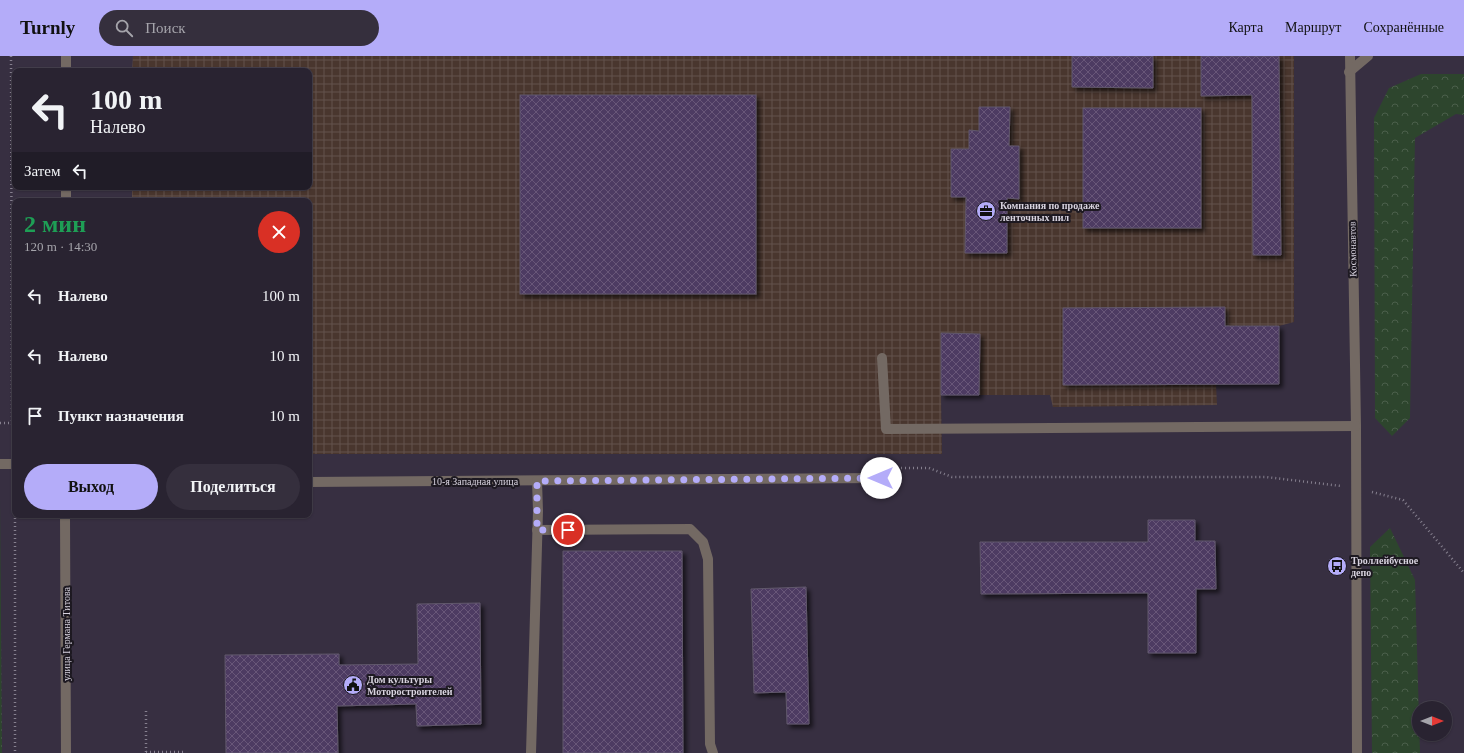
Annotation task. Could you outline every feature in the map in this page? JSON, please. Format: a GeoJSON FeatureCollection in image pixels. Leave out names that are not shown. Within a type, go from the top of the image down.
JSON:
{"type":"FeatureCollection","features":[{"type":"Feature","properties":{"kind":"street"},"geometry":{"type":"LineString","coordinates":[[66,56],[66,68]]}},
{"type":"Feature","properties":{"kind":"street","name":"Космонавтов"},"geometry":{"type":"LineString","coordinates":[[1350,56],[1349,72],[1356,426],[1357,753]]}},
{"type":"Feature","properties":{"kind":"street"},"geometry":{"type":"LineString","coordinates":[[1349,72],[1368,56]]}},
{"type":"Feature","properties":{"kind":"street"},"geometry":{"type":"LineString","coordinates":[[882,358],[886,429],[1356,426]]}},
{"type":"Feature","properties":{"kind":"street"},"geometry":{"type":"LineString","coordinates":[[0,464],[12,464]]}},
{"type":"Feature","properties":{"kind":"street","name":"10-я Западная улица"},"geometry":{"type":"LineString","coordinates":[[312,482],[881,478]]}},
{"type":"Feature","properties":{"kind":"street"},"geometry":{"type":"LineString","coordinates":[[531,753],[537,481]]}},
{"type":"Feature","properties":{"kind":"street","name":"улица Германа Титова"},"geometry":{"type":"LineString","coordinates":[[65,518],[66,753]]}},
{"type":"Feature","properties":{"kind":"street"},"geometry":{"type":"LineString","coordinates":[[537,530],[690,529],[703,542],[708,559],[710,744],[713,753]]}},
{"type":"Feature","properties":{"kind":"path"},"geometry":{"type":"LineString","coordinates":[[0,423],[12,423],[11,56]]}},
{"type":"Feature","properties":{"kind":"path"},"geometry":{"type":"LineString","coordinates":[[881,478],[892,468],[929,468],[952,477],[1266,477],[1356,488],[1403,500],[1464,573]]}},
{"type":"Feature","properties":{"kind":"path"},"geometry":{"type":"LineString","coordinates":[[15,518],[15,753]]}},
{"type":"Feature","properties":{"kind":"path"},"geometry":{"type":"LineString","coordinates":[[146,711],[146,753],[183,752]]}},
{"type":"Feature","properties":{"kind":"shaded area"},"geometry":{"type":"Polygon","coordinates":[[[133,56],[1294,56],[1294,322],[1279,326],[1279,384],[1216,384],[1217,405],[1053,407],[1050,395],[941,395],[942,454],[312,454],[312,198],[132,198],[132,190],[312,190],[312,68],[132,68],[133,56]]]}},
{"type":"Feature","properties":{"kind":"green space"},"geometry":{"type":"Polygon","coordinates":[[[1421,74],[1464,74],[1464,115],[1456,114],[1415,138],[1410,418],[1392,436],[1375,418],[1374,118],[1389,88],[1421,74]]]}},
{"type":"Feature","properties":{"kind":"green space"},"geometry":{"type":"Polygon","coordinates":[[[0,496],[2,753],[0,753],[0,496]]]}},
{"type":"Feature","properties":{"kind":"green space"},"geometry":{"type":"Polygon","coordinates":[[[1390,528],[1415,580],[1418,701],[1412,701],[1412,741],[1420,741],[1420,753],[1372,753],[1370,547],[1390,528]]]}},
{"type":"Feature","properties":{"kind":"building"},"geometry":{"type":"Polygon","coordinates":[[[1072,56],[1153,56],[1153,88],[1072,87],[1072,56]]]}},
{"type":"Feature","properties":{"kind":"building"},"geometry":{"type":"Polygon","coordinates":[[[1201,56],[1279,56],[1281,255],[1253,255],[1252,95],[1201,96],[1201,56]]]}},
{"type":"Feature","properties":{"kind":"building"},"geometry":{"type":"Polygon","coordinates":[[[520,95],[756,95],[756,294],[520,294],[520,95]]]}},
{"type":"Feature","properties":{"kind":"building"},"geometry":{"type":"Polygon","coordinates":[[[979,107],[1010,107],[1009,146],[1019,146],[1019,199],[1007,198],[1007,253],[965,253],[966,197],[951,197],[951,149],[969,149],[969,130],[979,131],[979,107]]]}},
{"type":"Feature","properties":{"kind":"building"},"geometry":{"type":"Polygon","coordinates":[[[1083,108],[1201,108],[1201,228],[1083,228],[1083,108]]]}},
{"type":"Feature","properties":{"kind":"building"},"geometry":{"type":"Polygon","coordinates":[[[1225,307],[1225,326],[1279,326],[1279,384],[1063,385],[1063,308],[1225,307]]]}},
{"type":"Feature","properties":{"kind":"building"},"geometry":{"type":"Polygon","coordinates":[[[941,333],[980,334],[979,395],[941,395],[941,333]]]}},
{"type":"Feature","properties":{"kind":"building"},"geometry":{"type":"Polygon","coordinates":[[[1148,520],[1195,520],[1195,541],[1215,541],[1216,589],[1196,589],[1196,653],[1148,653],[1148,593],[981,594],[980,542],[1148,542],[1148,520]]]}},
{"type":"Feature","properties":{"kind":"building"},"geometry":{"type":"Polygon","coordinates":[[[563,551],[682,551],[683,753],[563,753],[563,551]]]}},
{"type":"Feature","properties":{"kind":"building"},"geometry":{"type":"Polygon","coordinates":[[[806,587],[809,724],[787,724],[786,692],[754,693],[751,589],[806,587]]]}},
{"type":"Feature","properties":{"kind":"building","name":"Дом культуры Моторостроителей"},"geometry":{"type":"Polygon","coordinates":[[[480,603],[481,724],[417,726],[416,704],[337,706],[338,753],[226,753],[225,655],[339,654],[339,665],[418,664],[417,604],[480,603]]]}},
{"type":"Feature","properties":{"kind":"place","name":"Компания по продаже ленточных пил"},"geometry":{"type":"Point","coordinates":[986,211]}},
{"type":"Feature","properties":{"kind":"place","name":"Троллейбусное депо"},"geometry":{"type":"Point","coordinates":[1337,566]}},
{"type":"Feature","properties":{"kind":"place","name":"Дом культуры Моторостроителей"},"geometry":{"type":"Point","coordinates":[353,685]}},
{"type":"Feature","properties":{"kind":"route"},"geometry":{"type":"LineString","coordinates":[[568,530],[537,530],[537,481],[881,478]]}}]}
